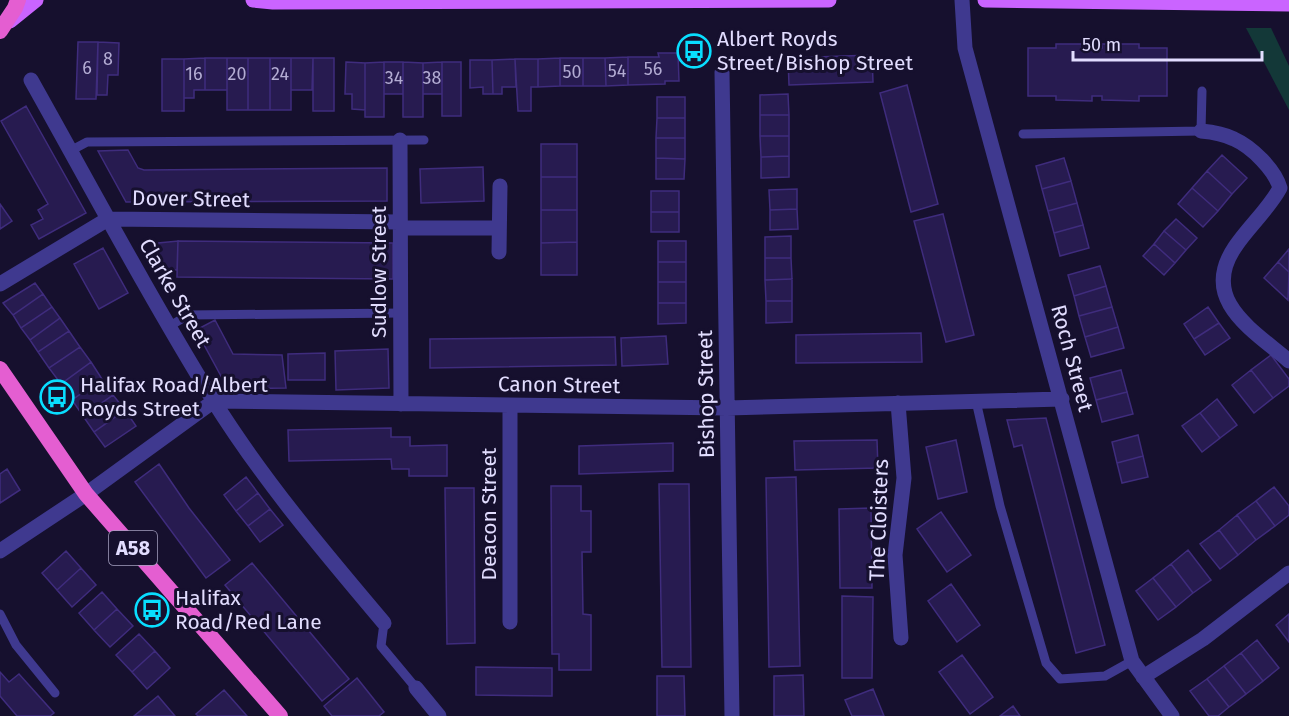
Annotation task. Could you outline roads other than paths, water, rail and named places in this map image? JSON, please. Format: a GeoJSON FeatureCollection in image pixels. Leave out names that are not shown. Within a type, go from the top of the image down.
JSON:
{"type":"FeatureCollection","features":[{"type":"Feature","properties":{"kind":"highway"},"geometry":{"type":"LineString","coordinates":[[0,31],[18,0]]}},
{"type":"Feature","properties":{"kind":"highway","name":"A58"},"geometry":{"type":"LineString","coordinates":[[0,369],[86,494],[280,716]]}},
{"type":"Feature","properties":{"kind":"main road"},"geometry":{"type":"LineString","coordinates":[[0,31],[18,13],[36,0]]}},
{"type":"Feature","properties":{"kind":"main road"},"geometry":{"type":"LineString","coordinates":[[254,0],[285,2],[828,0]]}},
{"type":"Feature","properties":{"kind":"main road"},"geometry":{"type":"LineString","coordinates":[[985,0],[1289,4]]}},
{"type":"Feature","properties":{"kind":"street","name":"Roch Street"},"geometry":{"type":"LineString","coordinates":[[962,0],[965,48],[1132,661],[1172,716]]}},
{"type":"Feature","properties":{"kind":"street","name":"Bishop Street"},"geometry":{"type":"LineString","coordinates":[[722,72],[732,716]]}},
{"type":"Feature","properties":{"kind":"street","name":"Clarke Street"},"geometry":{"type":"LineString","coordinates":[[32,80],[108,219],[214,401],[290,512],[384,623]]}},
{"type":"Feature","properties":{"kind":"street"},"geometry":{"type":"LineString","coordinates":[[1201,131],[1215,132],[1235,139],[1261,159],[1277,177],[1280,188],[1272,204],[1235,247],[1224,268],[1223,289],[1230,308],[1289,361]]}},
{"type":"Feature","properties":{"kind":"street","name":"Sudlow Street"},"geometry":{"type":"LineString","coordinates":[[400,140],[401,404]]}},
{"type":"Feature","properties":{"kind":"street"},"geometry":{"type":"LineString","coordinates":[[499,252],[500,186]]}},
{"type":"Feature","properties":{"kind":"street","name":"Dover Street"},"geometry":{"type":"LineString","coordinates":[[0,284],[108,219],[499,228]]}},
{"type":"Feature","properties":{"kind":"street","name":"Canon Street"},"geometry":{"type":"LineString","coordinates":[[214,401],[728,408],[1062,399]]}},
{"type":"Feature","properties":{"kind":"street"},"geometry":{"type":"LineString","coordinates":[[0,551],[86,494],[214,401]]}},
{"type":"Feature","properties":{"kind":"street","name":"The Cloisters"},"geometry":{"type":"LineString","coordinates":[[898,403],[904,478],[895,555],[901,638]]}},
{"type":"Feature","properties":{"kind":"street","name":"Deacon Street"},"geometry":{"type":"LineString","coordinates":[[510,406],[510,622]]}},
{"type":"Feature","properties":{"kind":"street"},"geometry":{"type":"LineString","coordinates":[[1143,677],[1203,639],[1289,573]]}},
{"type":"Feature","properties":{"kind":"street"},"geometry":{"type":"LineString","coordinates":[[416,688],[439,716]]}},
{"type":"Feature","properties":{"kind":"lane"},"geometry":{"type":"LineString","coordinates":[[1023,134],[1201,131],[1202,91]]}},
{"type":"Feature","properties":{"kind":"lane"},"geometry":{"type":"LineString","coordinates":[[70,151],[87,142],[424,140]]}},
{"type":"Feature","properties":{"kind":"lane"},"geometry":{"type":"LineString","coordinates":[[170,326],[188,315],[401,313]]}},
{"type":"Feature","properties":{"kind":"lane"},"geometry":{"type":"LineString","coordinates":[[976,401],[1000,506],[1046,663],[1060,679],[1105,676],[1132,661]]}},
{"type":"Feature","properties":{"kind":"lane"},"geometry":{"type":"LineString","coordinates":[[0,614],[16,645],[55,693]]}},
{"type":"Feature","properties":{"kind":"lane"},"geometry":{"type":"LineString","coordinates":[[384,623],[381,646],[416,688]]}},
{"type":"Feature","properties":{"kind":"place","name":"Albert Royds Street/Bishop Street"},"geometry":{"type":"Point","coordinates":[694,51]}},
{"type":"Feature","properties":{"kind":"place","name":"Halifax Road/Albert Royds Street"},"geometry":{"type":"Point","coordinates":[57,397]}},
{"type":"Feature","properties":{"kind":"place","name":"Halifax Road/Red Lane"},"geometry":{"type":"Point","coordinates":[152,610]}}]}
